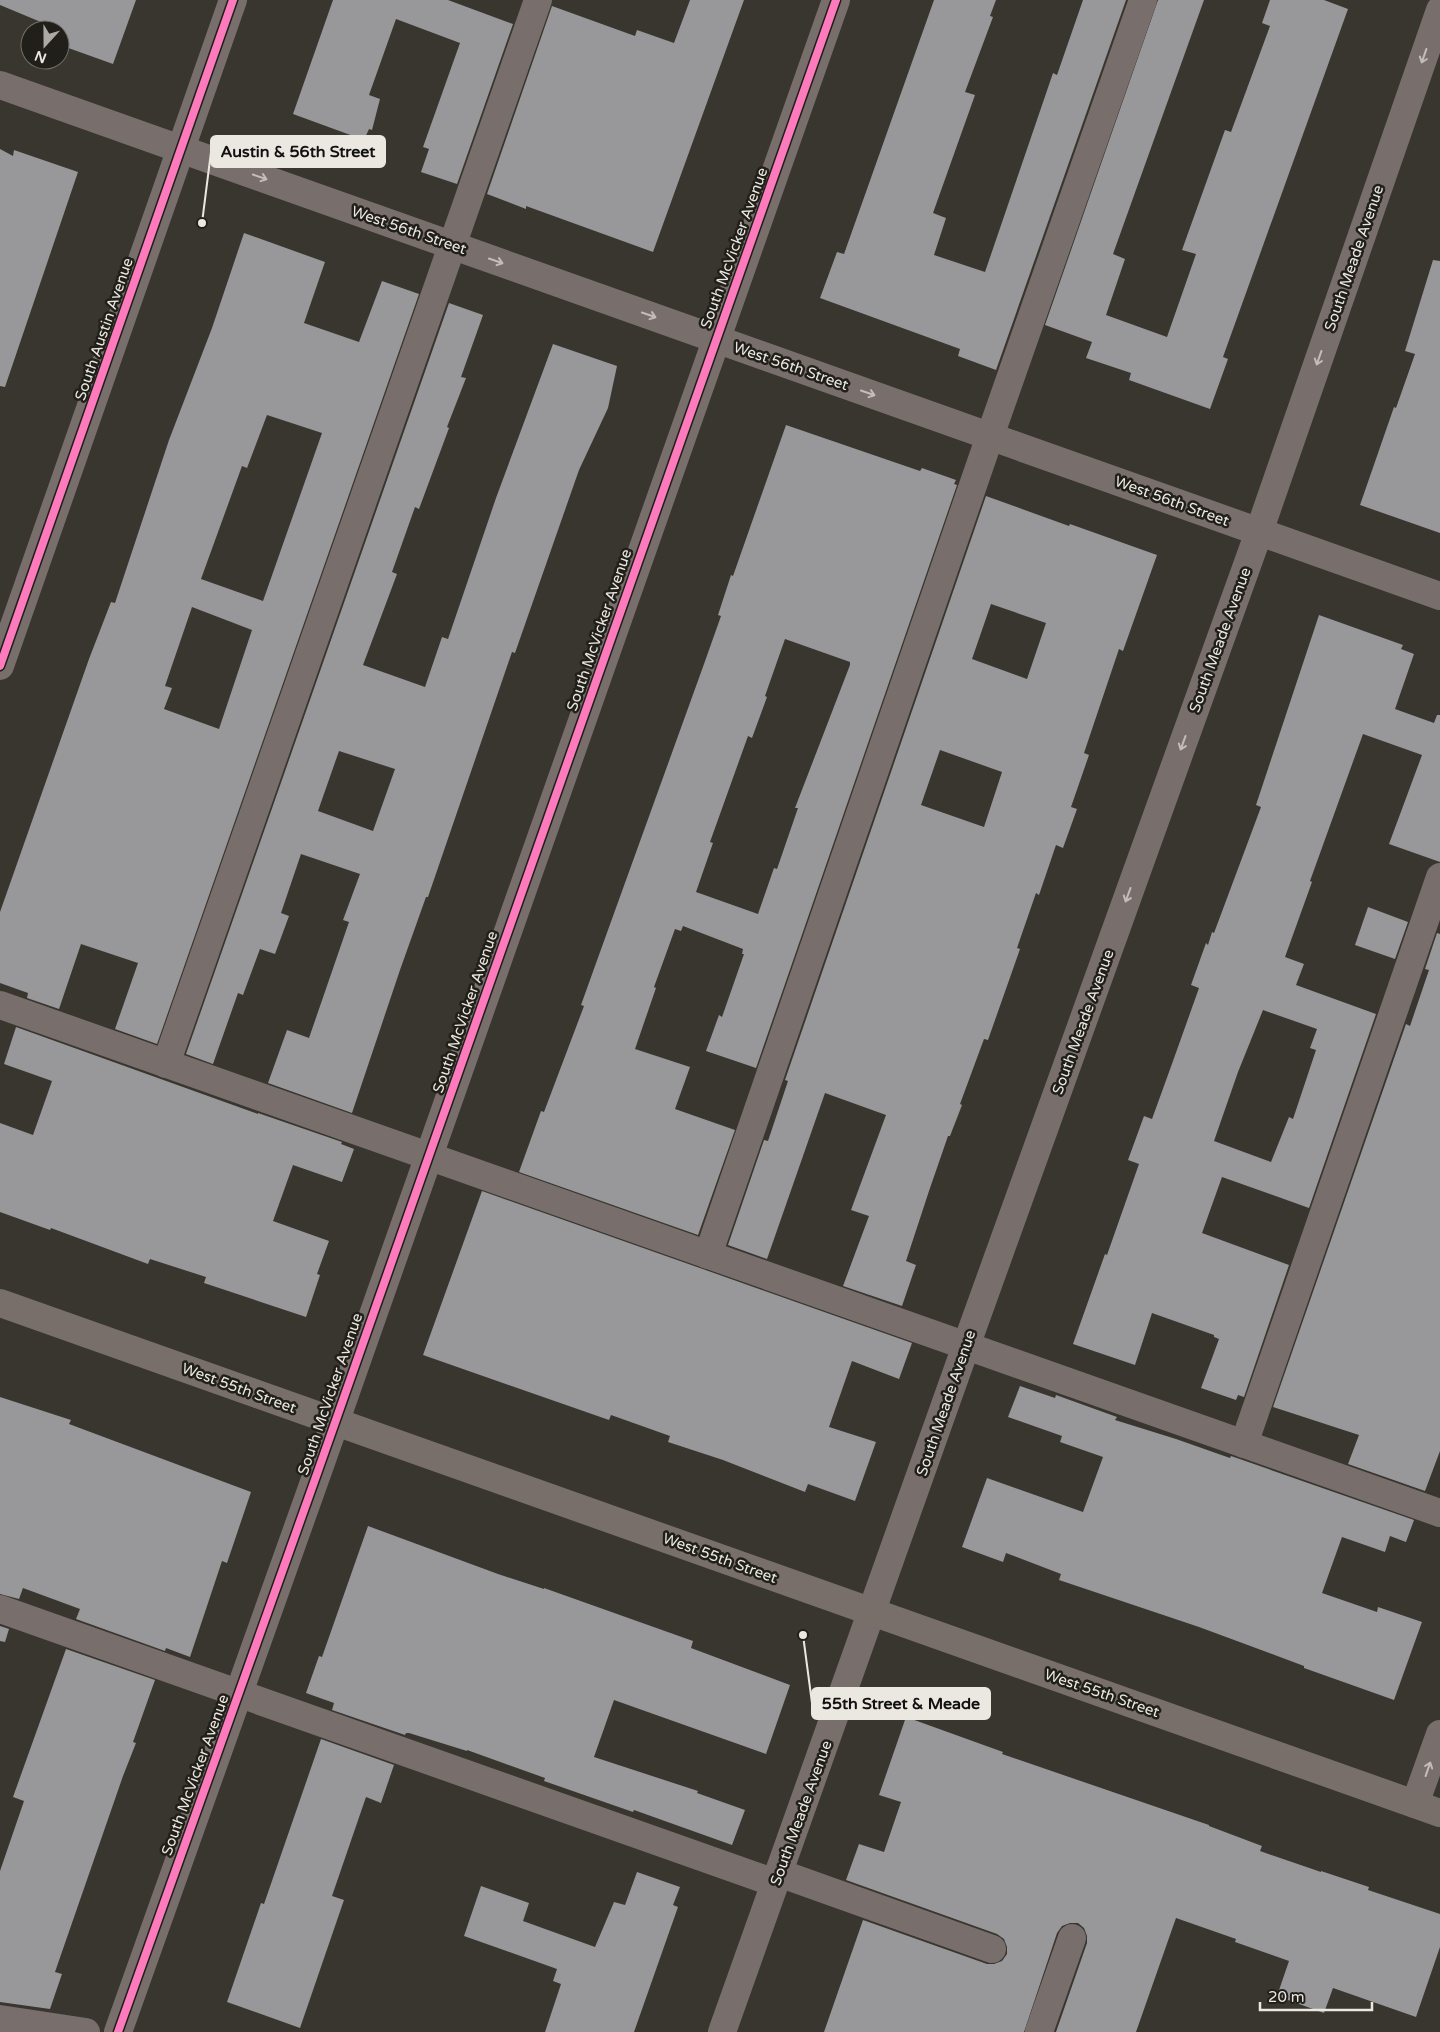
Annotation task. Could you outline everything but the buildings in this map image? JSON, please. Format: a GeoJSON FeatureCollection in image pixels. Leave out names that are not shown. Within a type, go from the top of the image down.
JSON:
{"type":"FeatureCollection","features":[{"type":"Feature","properties":{"kind":"main road","name":"West 55th Street"},"geometry":{"type":"LineString","coordinates":[[0,1302],[1428,1809]]}},
{"type":"Feature","properties":{"kind":"street","name":"South Austin Avenue"},"geometry":{"type":"LineString","coordinates":[[0,666],[233,0]]}},
{"type":"Feature","properties":{"kind":"street"},"geometry":{"type":"LineString","coordinates":[[166,1064],[538,0]]}},
{"type":"Feature","properties":{"kind":"street","name":"South McVicker Avenue"},"geometry":{"type":"LineString","coordinates":[[118,2032],[836,0]]}},
{"type":"Feature","properties":{"kind":"street"},"geometry":{"type":"LineString","coordinates":[[708,1255],[990,436],[1144,0]]}},
{"type":"Feature","properties":{"kind":"street","name":"South Meade Avenue"},"geometry":{"type":"LineString","coordinates":[[722,2032],[1259,532],[1440,10]]}},
{"type":"Feature","properties":{"kind":"street","name":"West 56th Street"},"geometry":{"type":"LineString","coordinates":[[0,85],[1440,596]]}},
{"type":"Feature","properties":{"kind":"street"},"geometry":{"type":"LineString","coordinates":[[1244,1444],[1440,877]]}},
{"type":"Feature","properties":{"kind":"street"},"geometry":{"type":"LineString","coordinates":[[0,1005],[1440,1513]]}},
{"type":"Feature","properties":{"kind":"street"},"geometry":{"type":"LineString","coordinates":[[0,1609],[238,1694],[777,1878],[992,1949]]}},
{"type":"Feature","properties":{"kind":"street"},"geometry":{"type":"LineString","coordinates":[[1428,1809],[1440,1734]]}},
{"type":"Feature","properties":{"kind":"street"},"geometry":{"type":"LineString","coordinates":[[1039,2032],[1072,1938]]}},
{"type":"Feature","properties":{"kind":"street"},"geometry":{"type":"LineString","coordinates":[[0,2019],[86,2032]]}},
{"type":"Feature","properties":{"kind":"cycle path"},"geometry":{"type":"LineString","coordinates":[[0,666],[233,0]]}},
{"type":"Feature","properties":{"kind":"cycle path"},"geometry":{"type":"LineString","coordinates":[[118,2032],[318,1471],[836,0]]}},
{"type":"Feature","properties":{"kind":"place","name":"Austin & 56th Street"},"geometry":{"type":"Point","coordinates":[202,223]}},
{"type":"Feature","properties":{"kind":"place","name":"55th Street & Meade"},"geometry":{"type":"Point","coordinates":[803,1635]}}]}
